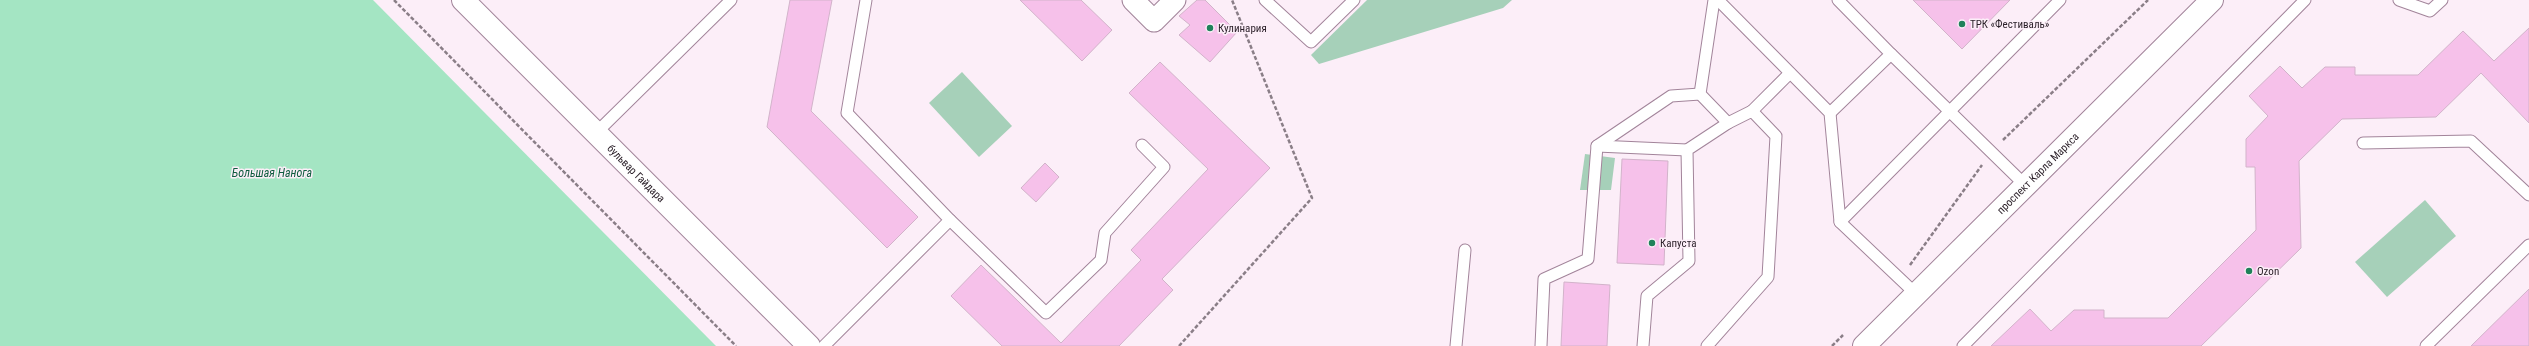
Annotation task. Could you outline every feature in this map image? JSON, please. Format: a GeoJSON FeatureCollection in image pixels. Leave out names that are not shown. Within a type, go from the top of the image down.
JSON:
{"type":"FeatureCollection","features":[{"type":"Feature","properties":{"kind":"street","name":"бульвар Гайдара"},"geometry":{"type":"LineString","coordinates":[[463,0],[809,346]]}},
{"type":"Feature","properties":{"kind":"street"},"geometry":{"type":"LineString","coordinates":[[1133,0],[1154,21],[1175,0]]}},
{"type":"Feature","properties":{"kind":"street","name":"проспект Карла Маркса"},"geometry":{"type":"LineString","coordinates":[[1864,346],[2025,184],[2212,0]]}},
{"type":"Feature","properties":{"kind":"lane"},"geometry":{"type":"LineString","coordinates":[[596,133],[731,0]]}},
{"type":"Feature","properties":{"kind":"lane"},"geometry":{"type":"LineString","coordinates":[[866,0],[847,113],[950,220],[1046,313],[1101,260],[1105,233],[1164,167],[1142,145]]}},
{"type":"Feature","properties":{"kind":"lane"},"geometry":{"type":"LineString","coordinates":[[1265,0],[1311,42],[1354,0]]}},
{"type":"Feature","properties":{"kind":"lane"},"geometry":{"type":"LineString","coordinates":[[1700,94],[1714,0]]}},
{"type":"Feature","properties":{"kind":"lane"},"geometry":{"type":"LineString","coordinates":[[1718,0],[1830,113],[1840,222],[1916,294]]}},
{"type":"Feature","properties":{"kind":"lane"},"geometry":{"type":"LineString","coordinates":[[1838,0],[1891,54],[2025,184]]}},
{"type":"Feature","properties":{"kind":"lane"},"geometry":{"type":"LineString","coordinates":[[1840,222],[2060,0]]}},
{"type":"Feature","properties":{"kind":"lane"},"geometry":{"type":"LineString","coordinates":[[1963,346],[2305,0]]}},
{"type":"Feature","properties":{"kind":"lane"},"geometry":{"type":"LineString","coordinates":[[2399,0],[2430,11],[2442,0]]}},
{"type":"Feature","properties":{"kind":"lane"},"geometry":{"type":"LineString","coordinates":[[1830,113],[1891,54]]}},
{"type":"Feature","properties":{"kind":"lane"},"geometry":{"type":"LineString","coordinates":[[1597,146],[1687,150],[1728,123],[1752,111],[1790,73]]}},
{"type":"Feature","properties":{"kind":"lane"},"geometry":{"type":"LineString","coordinates":[[1597,146],[1671,96],[1700,94],[1728,123]]}},
{"type":"Feature","properties":{"kind":"lane"},"geometry":{"type":"LineString","coordinates":[[1707,346],[1768,277],[1776,136],[1752,111]]}},
{"type":"Feature","properties":{"kind":"lane"},"geometry":{"type":"LineString","coordinates":[[2363,144],[2470,141],[2529,195]]}},
{"type":"Feature","properties":{"kind":"lane"},"geometry":{"type":"LineString","coordinates":[[1541,346],[1544,279],[1588,259],[1597,146]]}},
{"type":"Feature","properties":{"kind":"lane"},"geometry":{"type":"LineString","coordinates":[[1643,346],[1647,296],[1689,261],[1687,150]]}},
{"type":"Feature","properties":{"kind":"lane"},"geometry":{"type":"LineString","coordinates":[[824,346],[950,220]]}},
{"type":"Feature","properties":{"kind":"lane"},"geometry":{"type":"LineString","coordinates":[[2426,346],[2529,245]]}},
{"type":"Feature","properties":{"kind":"lane"},"geometry":{"type":"LineString","coordinates":[[1456,346],[1465,250]]}},
{"type":"Feature","properties":{"kind":"path"},"geometry":{"type":"LineString","coordinates":[[394,0],[736,346]]}},
{"type":"Feature","properties":{"kind":"path"},"geometry":{"type":"LineString","coordinates":[[1179,346],[1312,198],[1232,0]]}},
{"type":"Feature","properties":{"kind":"shaded area"},"geometry":{"type":"Polygon","coordinates":[[[1367,0],[1512,0],[1503,8],[1319,64],[1311,55],[1367,0]]]}},
{"type":"Feature","properties":{"kind":"shaded area"},"geometry":{"type":"Polygon","coordinates":[[[962,72],[1012,126],[979,157],[929,103],[962,72]]]}},
{"type":"Feature","properties":{"kind":"shaded area"},"geometry":{"type":"Polygon","coordinates":[[[1585,154],[1615,158],[1611,190],[1580,190],[1585,154]]]}},
{"type":"Feature","properties":{"kind":"shaded area"},"geometry":{"type":"Polygon","coordinates":[[[2425,200],[2456,236],[2387,297],[2355,262],[2425,200]]]}},
{"type":"Feature","properties":{"kind":"water","name":"Большая Нанога"},"geometry":{"type":"Polygon","coordinates":[[[0,0],[373,0],[716,346],[0,346],[0,0]]]}},
{"type":"Feature","properties":{"kind":"building"},"geometry":{"type":"Polygon","coordinates":[[[790,0],[832,0],[811,111],[918,217],[887,248],[767,127],[790,0]]]}},
{"type":"Feature","properties":{"kind":"building"},"geometry":{"type":"Polygon","coordinates":[[[1020,0],[1081,0],[1112,30],[1082,61],[1020,0]]]}},
{"type":"Feature","properties":{"kind":"building","name":"Кулинария"},"geometry":{"type":"Polygon","coordinates":[[[1197,0],[1205,0],[1237,32],[1210,62],[1179,35],[1190,25],[1179,16],[1197,0]]]}},
{"type":"Feature","properties":{"kind":"building","name":"ТРК «Фестиваль»"},"geometry":{"type":"Polygon","coordinates":[[[1913,0],[2010,0],[1962,49],[1913,0]]]}},
{"type":"Feature","properties":{"kind":"building"},"geometry":{"type":"Polygon","coordinates":[[[2529,28],[2529,123],[2481,73],[2436,117],[2342,119],[2299,161],[2301,248],[2201,346],[1991,346],[2030,309],[2051,331],[2074,310],[2104,310],[2104,318],[2168,318],[2256,230],[2255,167],[2246,167],[2246,139],[2268,116],[2249,96],[2280,66],[2302,88],[2325,67],[2355,67],[2355,75],[2418,75],[2463,31],[2494,61],[2529,28]]]}},
{"type":"Feature","properties":{"kind":"building"},"geometry":{"type":"Polygon","coordinates":[[[1160,62],[1270,168],[1162,279],[1173,290],[1119,346],[1002,346],[951,296],[981,265],[1061,343],[1141,260],[1131,250],[1208,169],[1129,93],[1160,62]]]}},
{"type":"Feature","properties":{"kind":"building"},"geometry":{"type":"Polygon","coordinates":[[[1622,159],[1668,161],[1664,265],[1617,263],[1622,159]]]}},
{"type":"Feature","properties":{"kind":"building"},"geometry":{"type":"Polygon","coordinates":[[[1045,163],[1059,177],[1036,202],[1021,188],[1045,163]]]}},
{"type":"Feature","properties":{"kind":"building"},"geometry":{"type":"Polygon","coordinates":[[[1564,282],[1610,285],[1607,346],[1561,346],[1564,282]]]}},
{"type":"Feature","properties":{"kind":"building"},"geometry":{"type":"Polygon","coordinates":[[[2529,289],[2529,346],[2471,346],[2529,289]]]}},
{"type":"Feature","properties":{"kind":"place","name":"ТРК «Фестиваль»"},"geometry":{"type":"Point","coordinates":[1962,24]}},
{"type":"Feature","properties":{"kind":"place","name":"Кулинария"},"geometry":{"type":"Point","coordinates":[1210,28]}},
{"type":"Feature","properties":{"kind":"place","name":"Капуста"},"geometry":{"type":"Point","coordinates":[1652,243]}},
{"type":"Feature","properties":{"kind":"place","name":"Ozon"},"geometry":{"type":"Point","coordinates":[2249,271]}}]}
